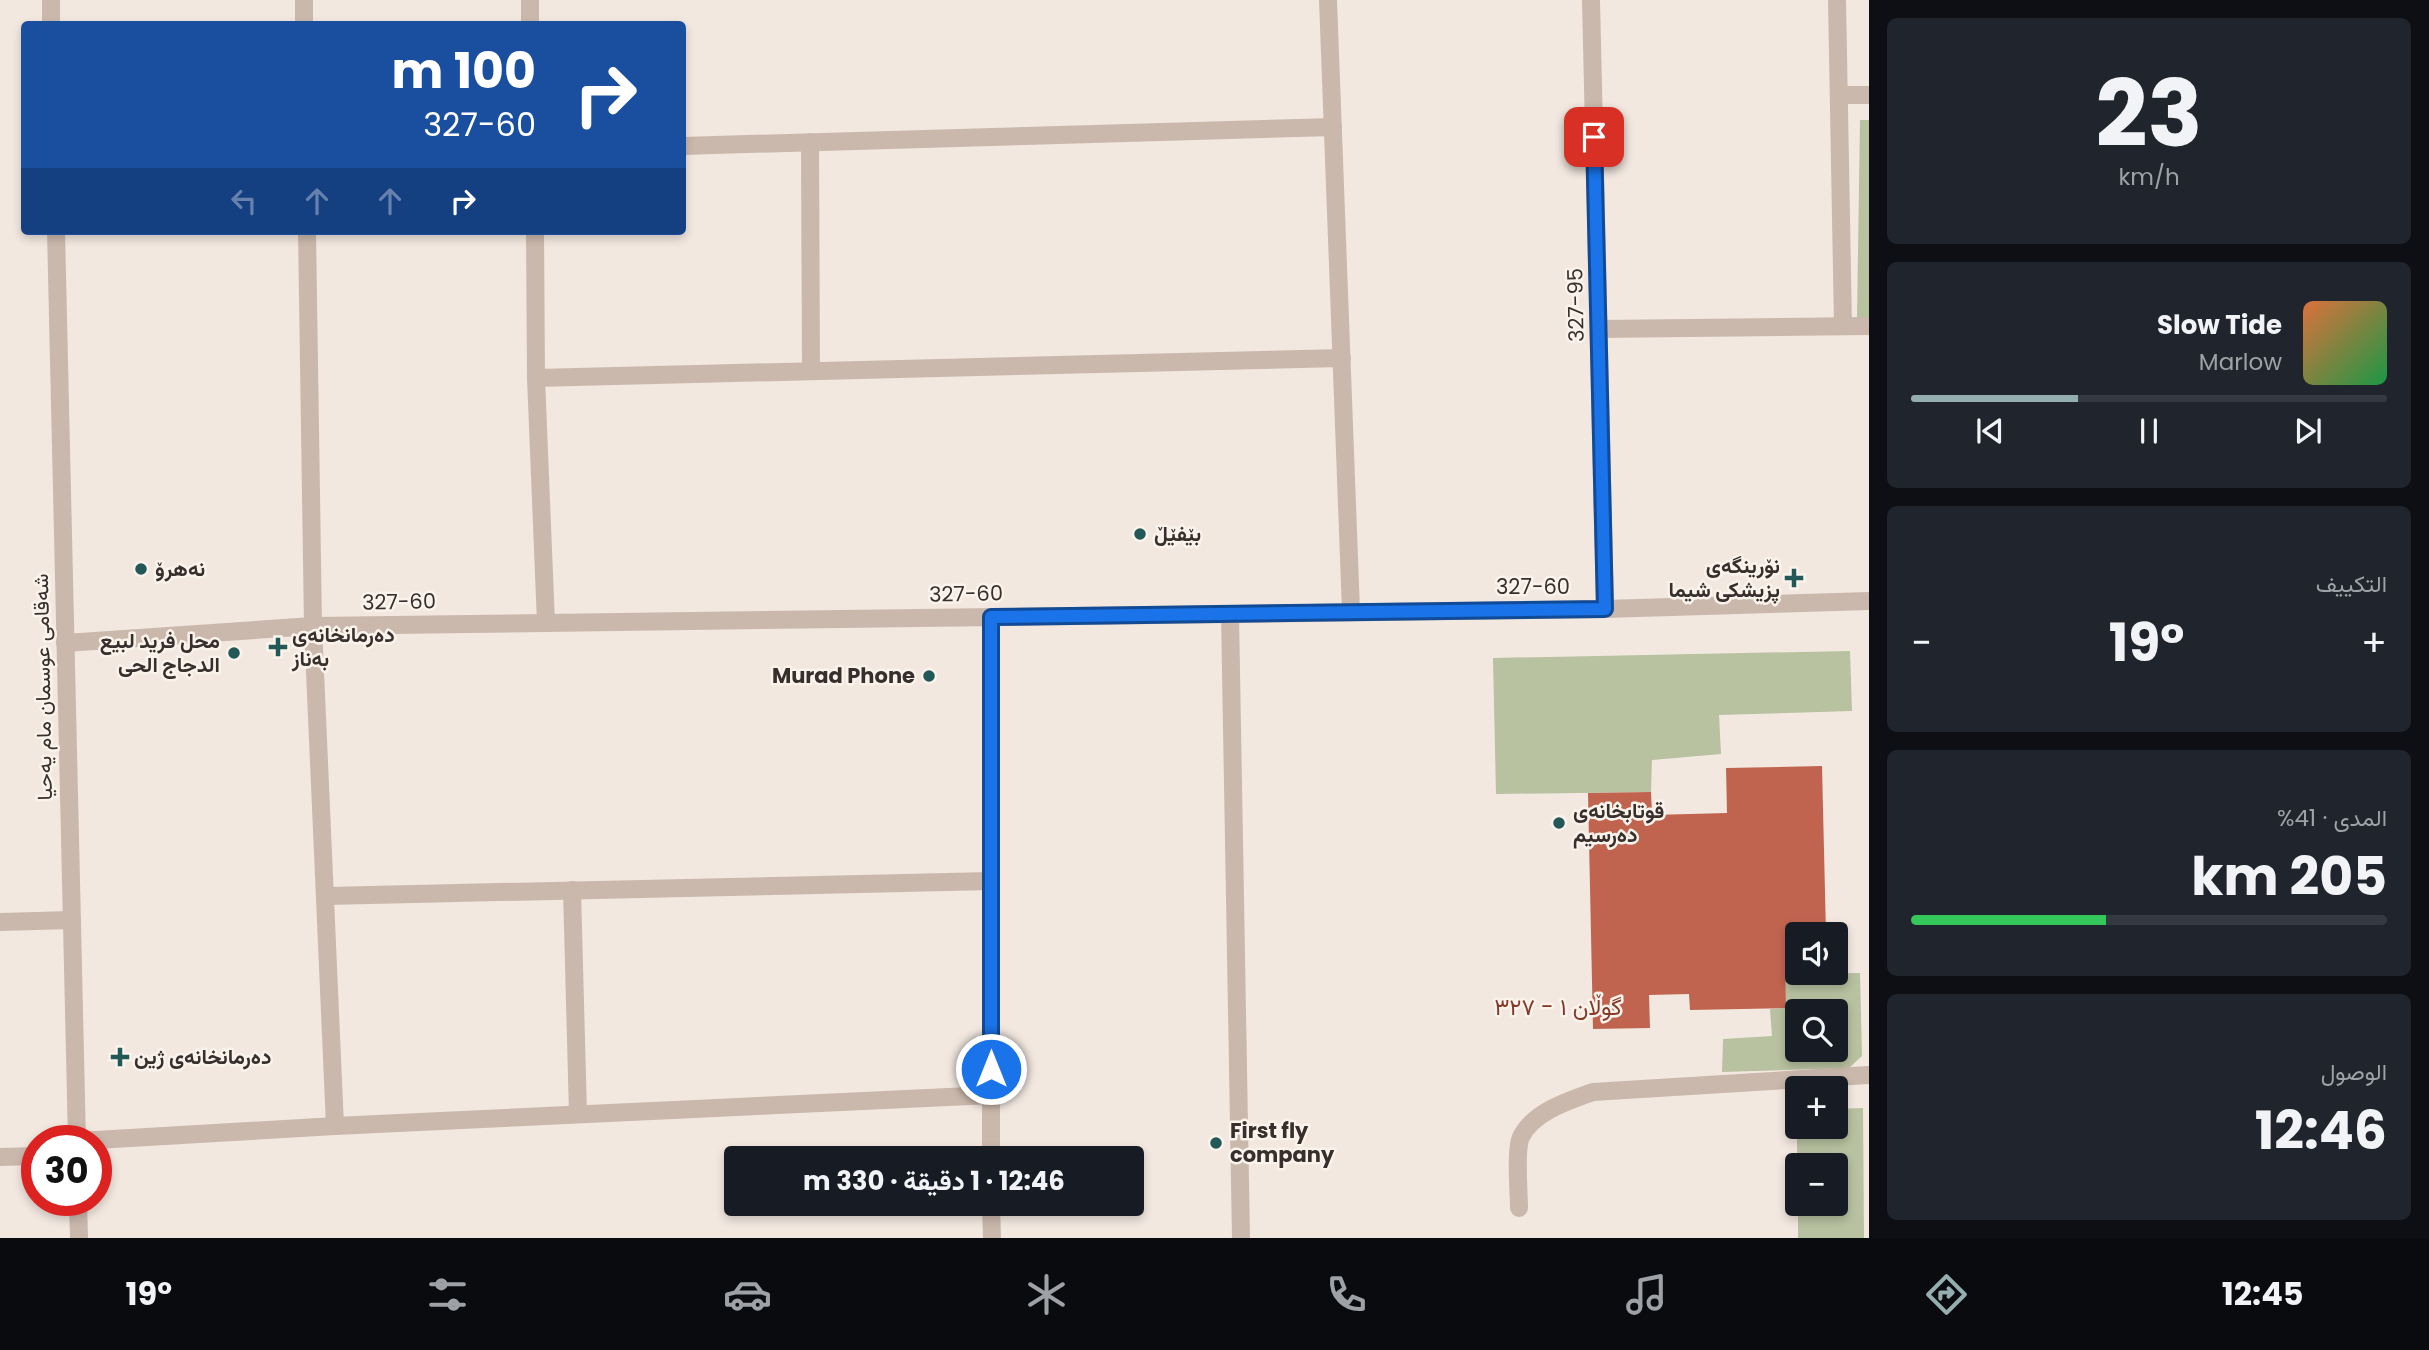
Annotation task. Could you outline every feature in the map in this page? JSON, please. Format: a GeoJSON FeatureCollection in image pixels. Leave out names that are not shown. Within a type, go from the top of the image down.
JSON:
{"type":"FeatureCollection","features":[{"type":"Feature","properties":{"kind":"street"},"geometry":{"type":"LineString","coordinates":[[51,0],[51,21]]}},
{"type":"Feature","properties":{"kind":"street"},"geometry":{"type":"LineString","coordinates":[[304,0],[304,21]]}},
{"type":"Feature","properties":{"kind":"street"},"geometry":{"type":"LineString","coordinates":[[530,0],[530,21]]}},
{"type":"Feature","properties":{"kind":"street"},"geometry":{"type":"LineString","coordinates":[[1328,0],[1351,611]]}},
{"type":"Feature","properties":{"kind":"street","name":"327-95"},"geometry":{"type":"LineString","coordinates":[[1591,0],[1605,609]]}},
{"type":"Feature","properties":{"kind":"street"},"geometry":{"type":"LineString","coordinates":[[1837,0],[1843,326]]}},
{"type":"Feature","properties":{"kind":"street"},"geometry":{"type":"LineString","coordinates":[[1839,95],[1869,95]]}},
{"type":"Feature","properties":{"kind":"street"},"geometry":{"type":"LineString","coordinates":[[686,146],[1333,127]]}},
{"type":"Feature","properties":{"kind":"street"},"geometry":{"type":"LineString","coordinates":[[810,142],[811,371]]}},
{"type":"Feature","properties":{"kind":"street","name":"شەقامی عوسمان مام یەحیا"},"geometry":{"type":"LineString","coordinates":[[56,235],[78,1125]]}},
{"type":"Feature","properties":{"kind":"street"},"geometry":{"type":"LineString","coordinates":[[307,235],[313,626],[327,896],[335,1126]]}},
{"type":"Feature","properties":{"kind":"street"},"geometry":{"type":"LineString","coordinates":[[535,235],[536,378],[546,623]]}},
{"type":"Feature","properties":{"kind":"street"},"geometry":{"type":"LineString","coordinates":[[1599,329],[1869,326]]}},
{"type":"Feature","properties":{"kind":"street"},"geometry":{"type":"LineString","coordinates":[[536,378],[1342,358]]}},
{"type":"Feature","properties":{"kind":"street","name":"327-60"},"geometry":{"type":"LineString","coordinates":[[65,643],[313,626],[1605,609],[1869,601]]}},
{"type":"Feature","properties":{"kind":"street"},"geometry":{"type":"LineString","coordinates":[[1230,614],[1241,1238]]}},
{"type":"Feature","properties":{"kind":"street"},"geometry":{"type":"LineString","coordinates":[[991,617],[991,1146]]}},
{"type":"Feature","properties":{"kind":"street"},"geometry":{"type":"LineString","coordinates":[[327,896],[991,881]]}},
{"type":"Feature","properties":{"kind":"street"},"geometry":{"type":"LineString","coordinates":[[572,890],[578,1114]]}},
{"type":"Feature","properties":{"kind":"street"},"geometry":{"type":"LineString","coordinates":[[0,922],[72,920]]}},
{"type":"Feature","properties":{"kind":"street"},"geometry":{"type":"LineString","coordinates":[[1519,1208],[1520,1139],[1535,1120],[1566,1102],[1593,1091],[1869,1075]]}},
{"type":"Feature","properties":{"kind":"street"},"geometry":{"type":"LineString","coordinates":[[112,1139],[991,1095]]}},
{"type":"Feature","properties":{"kind":"street"},"geometry":{"type":"LineString","coordinates":[[0,1157],[21,1156]]}},
{"type":"Feature","properties":{"kind":"street"},"geometry":{"type":"LineString","coordinates":[[78,1216],[79,1238]]}},
{"type":"Feature","properties":{"kind":"street"},"geometry":{"type":"LineString","coordinates":[[991,1216],[992,1238]]}},
{"type":"Feature","properties":{"kind":"green space"},"geometry":{"type":"Polygon","coordinates":[[[1860,120],[1869,120],[1869,318],[1857,318],[1860,120]]]}},
{"type":"Feature","properties":{"kind":"green space"},"geometry":{"type":"Polygon","coordinates":[[[1850,651],[1852,711],[1719,715],[1721,754],[1652,760],[1651,792],[1496,794],[1493,658],[1850,651]]]}},
{"type":"Feature","properties":{"kind":"green space"},"geometry":{"type":"Polygon","coordinates":[[[1848,973],[1860,973],[1862,1056],[1849,1068],[1722,1072],[1723,1039],[1772,1036],[1770,1009],[1785,1008],[1785,1062],[1848,1062],[1848,999],[1786,999],[1785,985],[1848,985],[1848,973]]]}},
{"type":"Feature","properties":{"kind":"green space"},"geometry":{"type":"Polygon","coordinates":[[[1863,1108],[1864,1238],[1798,1238],[1798,1216],[1848,1216],[1848,1153],[1797,1153],[1797,1139],[1848,1139],[1848,1109],[1863,1108]]]}},
{"type":"Feature","properties":{"kind":"building"},"geometry":{"type":"Polygon","coordinates":[[[1822,766],[1826,922],[1785,922],[1785,1008],[1690,1010],[1689,994],[1649,995],[1650,1028],[1593,1029],[1588,793],[1651,792],[1652,815],[1727,813],[1726,768],[1822,766]]]}},
{"type":"Feature","properties":{"kind":"place","name":"بێفێڵ"},"geometry":{"type":"Point","coordinates":[1140,534]}},
{"type":"Feature","properties":{"kind":"place","name":"نەهرۆ"},"geometry":{"type":"Point","coordinates":[141,569]}},
{"type":"Feature","properties":{"kind":"place","name":"نۆرینگەی پزیشکی شیما"},"geometry":{"type":"Point","coordinates":[1794,578]}},
{"type":"Feature","properties":{"kind":"place","name":"دەرمانخانەی بەناز"},"geometry":{"type":"Point","coordinates":[278,647]}},
{"type":"Feature","properties":{"kind":"place","name":"محل فريد لبيع الدجاج الحى"},"geometry":{"type":"Point","coordinates":[234,653]}},
{"type":"Feature","properties":{"kind":"place","name":"Murad Phone"},"geometry":{"type":"Point","coordinates":[929,676]}},
{"type":"Feature","properties":{"kind":"place","name":"قوتابخانەی دەرسیم"},"geometry":{"type":"Point","coordinates":[1559,823]}},
{"type":"Feature","properties":{"kind":"place","name":"دەرمانخانەی ژین"},"geometry":{"type":"Point","coordinates":[120,1057]}},
{"type":"Feature","properties":{"kind":"place","name":"First fly company"},"geometry":{"type":"Point","coordinates":[1216,1143]}},
{"type":"Feature","properties":{"kind":"district","name":"گوڵان ١ - ٣٢٧"},"geometry":{"type":"Point","coordinates":[1558,1007]}},
{"type":"Feature","properties":{"kind":"route"},"geometry":{"type":"LineString","coordinates":[[991,1069],[991,617],[1605,609],[1594,137]]}}]}
